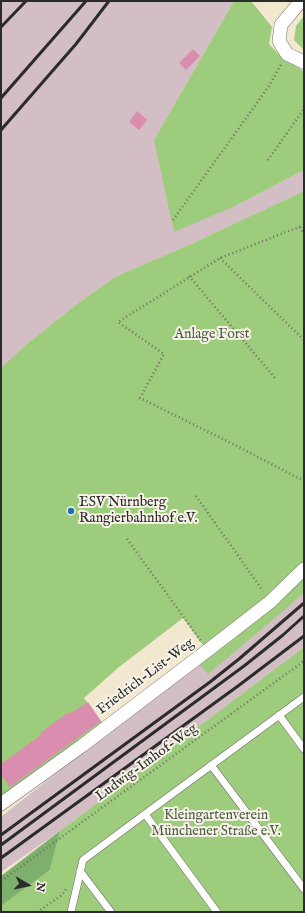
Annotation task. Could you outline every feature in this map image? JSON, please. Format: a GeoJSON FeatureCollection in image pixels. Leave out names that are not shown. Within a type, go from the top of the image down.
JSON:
{"type":"FeatureCollection","features":[{"type":"Feature","properties":{"kind":"street"},"geometry":{"type":"LineString","coordinates":[[301,1],[281,24],[279,41],[287,54],[304,62]]}},
{"type":"Feature","properties":{"kind":"street","name":"Friedrich-List-Weg"},"geometry":{"type":"LineString","coordinates":[[1,804],[95,735],[270,602],[304,569]]}},
{"type":"Feature","properties":{"kind":"lane"},"geometry":{"type":"LineString","coordinates":[[71,912],[83,860],[304,697]]}},
{"type":"Feature","properties":{"kind":"lane"},"geometry":{"type":"LineString","coordinates":[[279,715],[304,749]]}},
{"type":"Feature","properties":{"kind":"lane"},"geometry":{"type":"LineString","coordinates":[[211,765],[304,889]]}},
{"type":"Feature","properties":{"kind":"lane"},"geometry":{"type":"LineString","coordinates":[[145,814],[217,912]]}},
{"type":"Feature","properties":{"kind":"lane"},"geometry":{"type":"LineString","coordinates":[[80,871],[111,912]]}},
{"type":"Feature","properties":{"kind":"path"},"geometry":{"type":"LineString","coordinates":[[173,220],[269,86],[287,54]]}},
{"type":"Feature","properties":{"kind":"path"},"geometry":{"type":"LineString","coordinates":[[268,160],[304,109]]}},
{"type":"Feature","properties":{"kind":"path"},"geometry":{"type":"LineString","coordinates":[[304,225],[220,258],[189,276],[118,322],[164,354],[140,398],[304,481]]}},
{"type":"Feature","properties":{"kind":"path"},"geometry":{"type":"LineString","coordinates":[[300,227],[304,234]]}},
{"type":"Feature","properties":{"kind":"path"},"geometry":{"type":"LineString","coordinates":[[220,258],[304,340]]}},
{"type":"Feature","properties":{"kind":"path"},"geometry":{"type":"LineString","coordinates":[[189,276],[275,378]]}},
{"type":"Feature","properties":{"kind":"path"},"geometry":{"type":"LineString","coordinates":[[196,496],[270,602]]}},
{"type":"Feature","properties":{"kind":"path"},"geometry":{"type":"LineString","coordinates":[[127,539],[208,650]]}},
{"type":"Feature","properties":{"kind":"path","name":"Ludwig-Imhof-Weg"},"geometry":{"type":"LineString","coordinates":[[1,881],[304,661]]}},
{"type":"Feature","properties":{"kind":"path"},"geometry":{"type":"LineString","coordinates":[[37,912],[67,889]]}},
{"type":"Feature","properties":{"kind":"shaded area"},"geometry":{"type":"Polygon","coordinates":[[[1,1],[234,1],[154,140],[235,206],[304,170],[304,191],[191,244],[115,277],[77,304],[22,348],[1,368],[1,1]]]}},
{"type":"Feature","properties":{"kind":"shaded area"},"geometry":{"type":"Polygon","coordinates":[[[304,577],[304,647],[60,831],[1,872],[1,817],[109,731],[235,638],[304,577]]]}},
{"type":"Feature","properties":{"kind":"green space"},"geometry":{"type":"Polygon","coordinates":[[[234,1],[251,1],[272,27],[269,44],[281,57],[304,71],[304,170],[235,206],[174,232],[154,140],[234,1]]]}},
{"type":"Feature","properties":{"kind":"green space"},"geometry":{"type":"Polygon","coordinates":[[[304,16],[304,50],[294,40],[296,26],[304,16]]]}},
{"type":"Feature","properties":{"kind":"green space","name":"Anlage Forst"},"geometry":{"type":"Polygon","coordinates":[[[304,191],[304,561],[268,598],[205,648],[183,618],[119,667],[84,698],[103,724],[1,797],[1,368],[22,348],[77,304],[115,277],[191,244],[304,191]]]}},
{"type":"Feature","properties":{"kind":"green space"},"geometry":{"type":"Polygon","coordinates":[[[304,577],[304,592],[208,674],[200,665],[235,638],[304,577]]]}},
{"type":"Feature","properties":{"kind":"green space","name":"Kleingartenverein Münchener Straße e.V."},"geometry":{"type":"Polygon","coordinates":[[[304,647],[304,912],[1,912],[1,906],[50,870],[60,831],[304,647]]]}},
{"type":"Feature","properties":{"kind":"green space"},"geometry":{"type":"Polygon","coordinates":[[[60,831],[50,870],[1,906],[1,876],[60,831]]]}},
{"type":"Feature","properties":{"kind":"building"},"geometry":{"type":"Polygon","coordinates":[[[193,49],[200,56],[186,70],[179,63],[193,49]]]}},
{"type":"Feature","properties":{"kind":"building"},"geometry":{"type":"Polygon","coordinates":[[[137,111],[147,120],[139,130],[129,122],[137,111]]]}},
{"type":"Feature","properties":{"kind":"building"},"geometry":{"type":"Polygon","coordinates":[[[88,702],[101,721],[10,787],[1,774],[1,764],[41,735],[40,733],[69,712],[70,714],[88,702]]]}},
{"type":"Feature","properties":{"kind":"railway"},"geometry":{"type":"LineString","coordinates":[[1,27],[26,1]]}},
{"type":"Feature","properties":{"kind":"railway"},"geometry":{"type":"LineString","coordinates":[[1,98],[86,1]]}},
{"type":"Feature","properties":{"kind":"railway"},"geometry":{"type":"LineString","coordinates":[[1,130],[76,44],[109,1]]}},
{"type":"Feature","properties":{"kind":"railway"},"geometry":{"type":"LineString","coordinates":[[1,835],[210,682],[304,603]]}},
{"type":"Feature","properties":{"kind":"railway"},"geometry":{"type":"LineString","coordinates":[[1,845],[244,666],[304,616]]}},
{"type":"Feature","properties":{"kind":"railway"},"geometry":{"type":"LineString","coordinates":[[1,858],[238,686],[304,636]]}},
{"type":"Feature","properties":{"kind":"place","name":"ESV Nürnberg Rangierbahnhof e.V."},"geometry":{"type":"Point","coordinates":[71,511]}}]}
